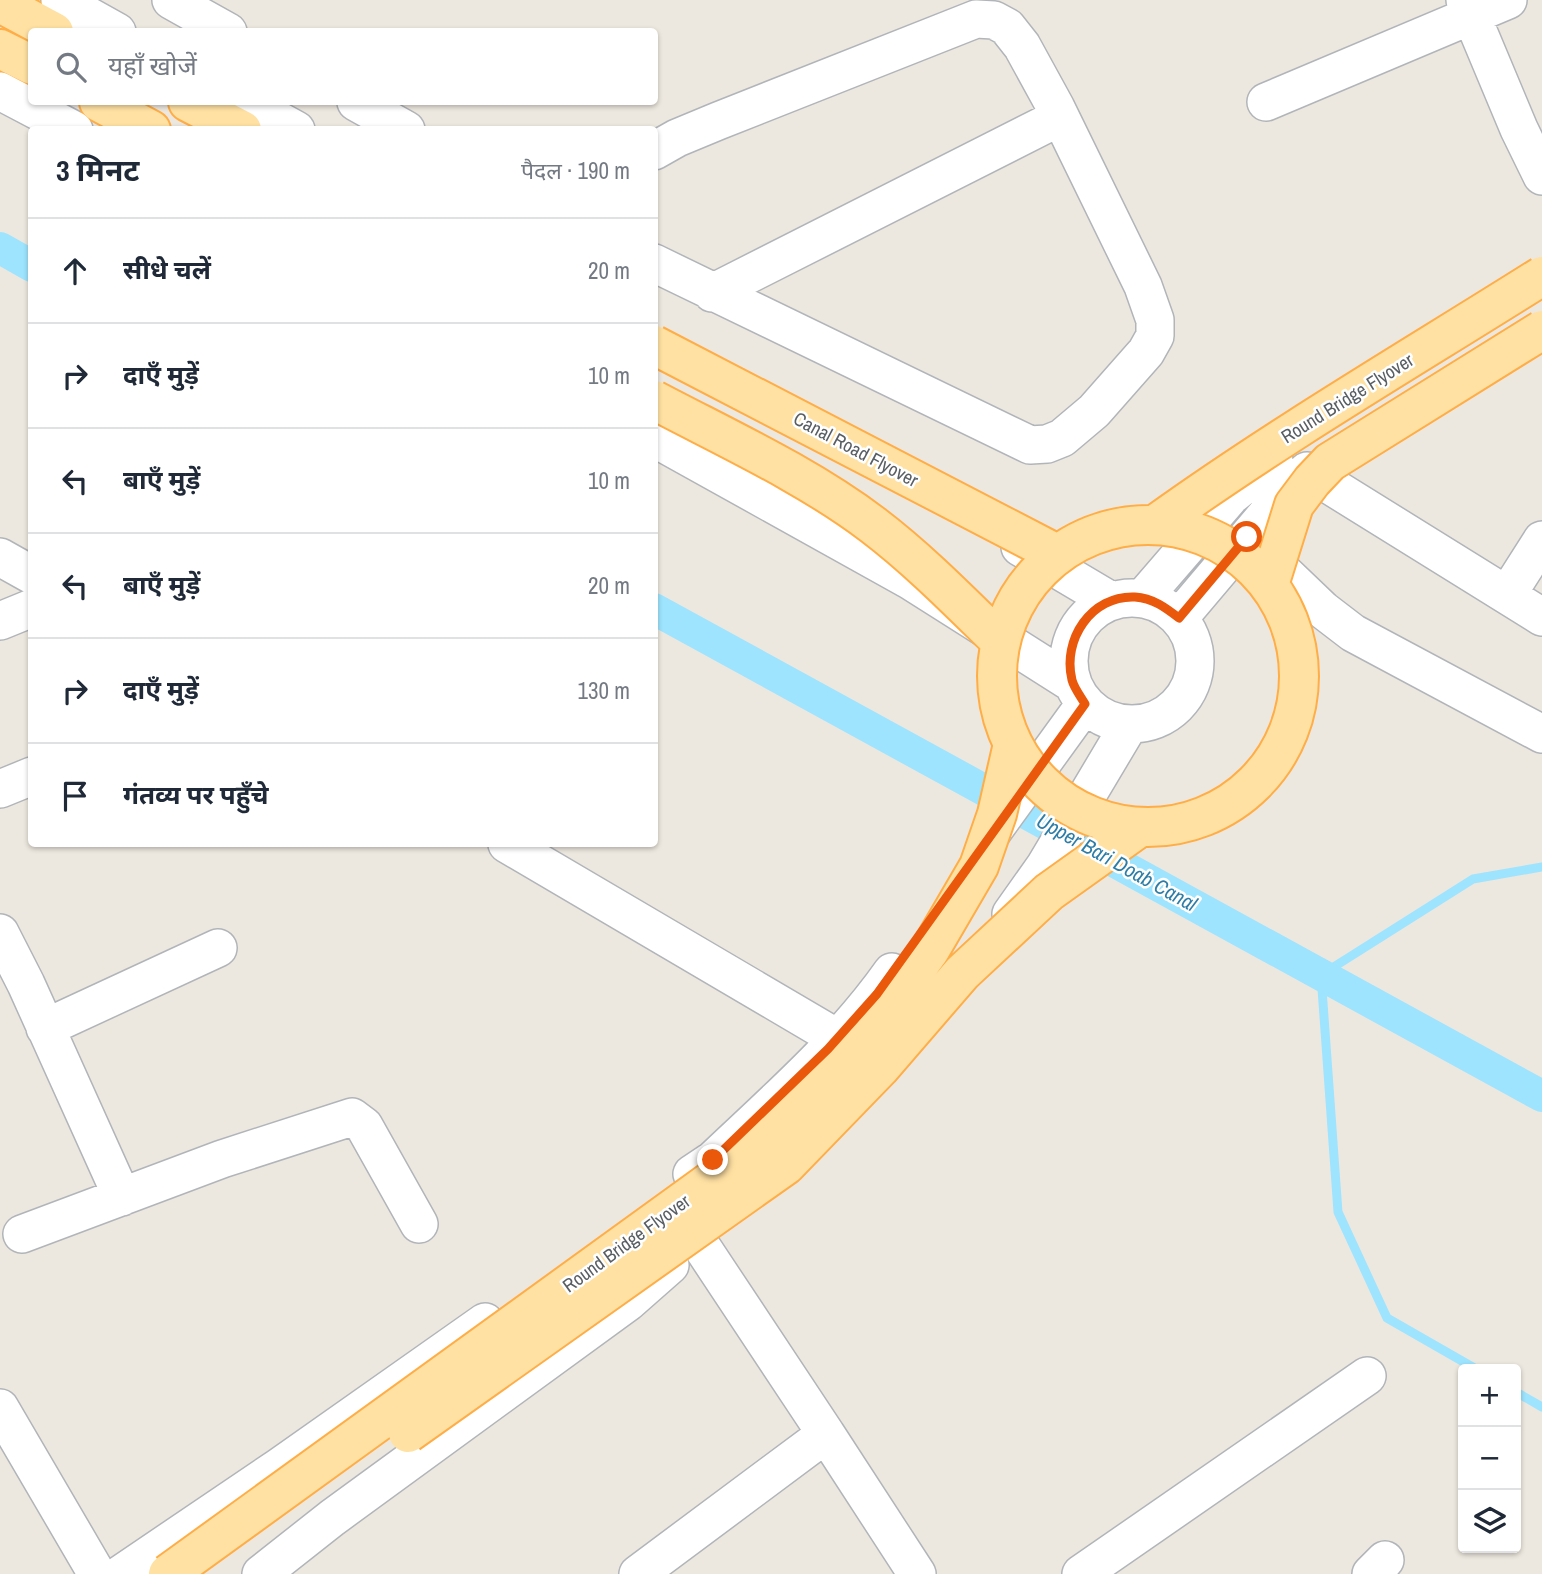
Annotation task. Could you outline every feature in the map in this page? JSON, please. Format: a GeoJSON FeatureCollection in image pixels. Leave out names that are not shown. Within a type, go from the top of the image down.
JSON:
{"type":"FeatureCollection","features":[{"type":"Feature","properties":{"kind":"main road"},"geometry":{"type":"LineString","coordinates":[[0,3],[47,28]]}},
{"type":"Feature","properties":{"kind":"main road"},"geometry":{"type":"LineString","coordinates":[[0,49],[28,63]]}},
{"type":"Feature","properties":{"kind":"main road"},"geometry":{"type":"LineString","coordinates":[[105,105],[144,126]]}},
{"type":"Feature","properties":{"kind":"main road"},"geometry":{"type":"LineString","coordinates":[[194,105],[234,126]]}},
{"type":"Feature","properties":{"kind":"main road","name":"Round Bridge Flyover"},"geometry":{"type":"LineString","coordinates":[[1156,524],[1338,402],[1542,276]]}},
{"type":"Feature","properties":{"kind":"main road"},"geometry":{"type":"LineString","coordinates":[[1269,585],[1294,505],[1330,462],[1542,328]]}},
{"type":"Feature","properties":{"kind":"main road","name":"Canal Road Flyover"},"geometry":{"type":"LineString","coordinates":[[658,347],[1057,554]]}},
{"type":"Feature","properties":{"kind":"main road"},"geometry":{"type":"LineString","coordinates":[[658,402],[812,485],[873,525],[939,582],[1000,641]]}},
{"type":"Feature","properties":{"kind":"main road"},"geometry":{"type":"LineString","coordinates":[[1156,524],[1207,536],[1251,565],[1269,585],[1283,607],[1293,632],[1299,684],[1295,710],[1287,736],[1275,759],[1258,780],[1228,804],[1192,821],[1167,827],[1114,824],[1065,803],[1044,786],[1027,767],[1013,744],[1003,719],[998,694],[1000,641],[1021,592],[1037,572],[1057,554],[1079,540],[1104,530],[1129,525],[1156,524]]}},
{"type":"Feature","properties":{"kind":"main road","name":"Round Bridge Flyover"},"geometry":{"type":"LineString","coordinates":[[168,1574],[751,1152],[859,1048],[930,950],[979,866],[997,814],[1013,744]]}},
{"type":"Feature","properties":{"kind":"main road","name":"Round Bridge Flyover"},"geometry":{"type":"LineString","coordinates":[[210,1574],[786,1165],[880,1068],[962,973],[1049,892],[1140,827]]}},
{"type":"Feature","properties":{"kind":"street"},"geometry":{"type":"LineString","coordinates":[[60,0],[110,28]]}},
{"type":"Feature","properties":{"kind":"street"},"geometry":{"type":"LineString","coordinates":[[171,0],[221,28]]}},
{"type":"Feature","properties":{"kind":"street"},"geometry":{"type":"LineString","coordinates":[[1266,102],[1468,8],[1508,0]]}},
{"type":"Feature","properties":{"kind":"street"},"geometry":{"type":"LineString","coordinates":[[1468,8],[1530,124],[1542,176]]}},
{"type":"Feature","properties":{"kind":"street"},"geometry":{"type":"LineString","coordinates":[[658,149],[718,121],[976,19],[994,20],[1007,27],[1022,46],[1060,117],[1143,286],[1155,320],[1155,336],[1146,352],[1094,411],[1062,438],[1047,444],[1030,445],[658,265]]}},
{"type":"Feature","properties":{"kind":"street"},"geometry":{"type":"LineString","coordinates":[[0,91],[66,126]]}},
{"type":"Feature","properties":{"kind":"street"},"geometry":{"type":"LineString","coordinates":[[250,105],[289,126]]}},
{"type":"Feature","properties":{"kind":"street"},"geometry":{"type":"LineString","coordinates":[[361,105],[400,126]]}},
{"type":"Feature","properties":{"kind":"street"},"geometry":{"type":"LineString","coordinates":[[712,293],[1060,117]]}},
{"type":"Feature","properties":{"kind":"street"},"geometry":{"type":"LineString","coordinates":[[121,1574],[279,1467],[713,1160],[778,1098],[877,994],[1074,706],[1069,658],[1075,634],[1089,614],[1126,600],[1231,496],[1434,334],[1542,266]]}},
{"type":"Feature","properties":{"kind":"street"},"geometry":{"type":"LineString","coordinates":[[1179,618],[1289,488],[1338,442],[1414,391],[1516,336],[1542,328]]}},
{"type":"Feature","properties":{"kind":"street"},"geometry":{"type":"LineString","coordinates":[[658,333],[1126,600],[1160,603],[1179,618],[1192,639],[1196,664],[1190,689],[1175,709],[1154,722],[1129,725],[1105,719],[1074,706],[911,581],[658,440]]}},
{"type":"Feature","properties":{"kind":"street"},"geometry":{"type":"LineString","coordinates":[[1307,471],[1542,617]]}},
{"type":"Feature","properties":{"kind":"street"},"geometry":{"type":"LineString","coordinates":[[1247,537],[1323,610],[1353,633],[1542,734]]}},
{"type":"Feature","properties":{"kind":"street"},"geometry":{"type":"LineString","coordinates":[[1507,595],[1542,540]]}},
{"type":"Feature","properties":{"kind":"street"},"geometry":{"type":"LineString","coordinates":[[0,557],[28,573]]}},
{"type":"Feature","properties":{"kind":"street"},"geometry":{"type":"LineString","coordinates":[[0,621],[28,610]]}},
{"type":"Feature","properties":{"kind":"street"},"geometry":{"type":"LineString","coordinates":[[261,1574],[343,1510],[628,1301],[720,1222],[821,1146],[923,1031],[966,975],[1045,866],[1129,725]]}},
{"type":"Feature","properties":{"kind":"street"},"geometry":{"type":"LineString","coordinates":[[0,789],[28,778]]}},
{"type":"Feature","properties":{"kind":"street"},"geometry":{"type":"LineString","coordinates":[[513,847],[837,1038]]}},
{"type":"Feature","properties":{"kind":"street"},"geometry":{"type":"LineString","coordinates":[[0,933],[13,990],[45,1028],[122,1197]]}},
{"type":"Feature","properties":{"kind":"street"},"geometry":{"type":"LineString","coordinates":[[45,1028],[218,948]]}},
{"type":"Feature","properties":{"kind":"street"},"geometry":{"type":"LineString","coordinates":[[877,994],[923,1031]]}},
{"type":"Feature","properties":{"kind":"street"},"geometry":{"type":"LineString","coordinates":[[22,1234],[222,1159],[352,1117],[364,1126],[419,1224]]}},
{"type":"Feature","properties":{"kind":"street"},"geometry":{"type":"LineString","coordinates":[[698,1241],[917,1574]]}},
{"type":"Feature","properties":{"kind":"street"},"geometry":{"type":"LineString","coordinates":[[1081,1574],[1367,1376]]}},
{"type":"Feature","properties":{"kind":"street"},"geometry":{"type":"LineString","coordinates":[[0,1408],[97,1574]]}},
{"type":"Feature","properties":{"kind":"street"},"geometry":{"type":"LineString","coordinates":[[638,1574],[825,1434]]}},
{"type":"Feature","properties":{"kind":"waterway","name":"Upper Bari Doab Canal"},"geometry":{"type":"LineString","coordinates":[[0,248],[28,264]]}},
{"type":"Feature","properties":{"kind":"waterway","name":"Upper Bari Doab Canal"},"geometry":{"type":"LineString","coordinates":[[658,611],[1542,1096]]}},
{"type":"Feature","properties":{"kind":"waterway"},"geometry":{"type":"LineString","coordinates":[[1467,1364],[1387,1318],[1338,1212],[1321,975],[1473,879],[1542,867]]}},
{"type":"Feature","properties":{"kind":"waterway"},"geometry":{"type":"LineString","coordinates":[[1521,1395],[1542,1407]]}},
{"type":"Feature","properties":{"kind":"route"},"geometry":{"type":"LineString","coordinates":[[713,1160],[828,1049],[877,994],[1085,704],[1072,683],[1069,658],[1075,634],[1089,614],[1111,601],[1135,597],[1160,603],[1179,618],[1247,537]]}}]}
